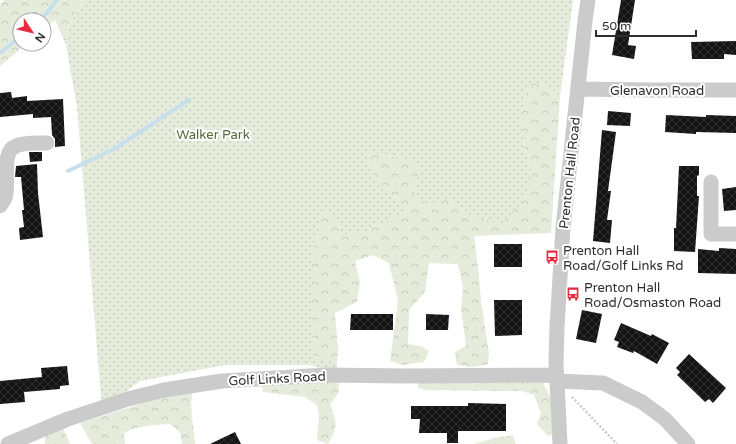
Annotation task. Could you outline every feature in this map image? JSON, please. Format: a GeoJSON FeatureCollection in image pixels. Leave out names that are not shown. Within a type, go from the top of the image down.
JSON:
{"type":"FeatureCollection","features":[{"type":"Feature","properties":{"kind":"street","name":"Prenton Hall Road"},"geometry":{"type":"LineString","coordinates":[[560,444],[556,375],[557,327],[563,228],[584,21],[588,0]]}},
{"type":"Feature","properties":{"kind":"street","name":"Glenavon Road"},"geometry":{"type":"LineString","coordinates":[[578,89],[736,90]]}},
{"type":"Feature","properties":{"kind":"street"},"geometry":{"type":"LineString","coordinates":[[0,206],[5,200],[7,193],[7,157],[10,150],[15,146],[47,143]]}},
{"type":"Feature","properties":{"kind":"street"},"geometry":{"type":"LineString","coordinates":[[711,182],[712,234],[736,234]]}},
{"type":"Feature","properties":{"kind":"street","name":"Golf Links Road"},"geometry":{"type":"LineString","coordinates":[[8,444],[68,419],[128,399],[164,390],[222,381],[327,375],[556,375],[603,383],[642,402],[665,419],[688,444]]}},
{"type":"Feature","properties":{"kind":"path"},"geometry":{"type":"LineString","coordinates":[[556,375],[618,444]]}},
{"type":"Feature","properties":{"kind":"green space"},"geometry":{"type":"Polygon","coordinates":[[[4,0],[84,0],[68,26],[66,45],[55,20],[52,22],[52,12],[12,12],[12,52],[17,52],[0,66],[0,5],[4,0]]]}},
{"type":"Feature","properties":{"kind":"green space","name":"Walker Park"},"geometry":{"type":"Polygon","coordinates":[[[84,0],[573,0],[560,96],[547,84],[527,84],[521,118],[524,147],[532,176],[522,202],[502,223],[475,218],[449,198],[427,205],[414,192],[420,170],[405,158],[366,153],[374,181],[406,211],[366,231],[342,235],[336,216],[322,212],[315,236],[311,266],[313,358],[337,363],[337,374],[311,365],[224,365],[140,381],[102,409],[77,107],[66,45],[68,27],[84,0]]]}},
{"type":"Feature","properties":{"kind":"green space"},"geometry":{"type":"Polygon","coordinates":[[[527,84],[547,84],[560,96],[551,233],[474,236],[481,301],[489,354],[488,364],[473,367],[457,365],[455,352],[466,346],[461,309],[463,288],[458,264],[429,263],[425,292],[409,310],[408,344],[420,346],[429,351],[424,362],[402,365],[390,361],[398,301],[389,263],[373,255],[355,261],[360,282],[357,302],[335,313],[338,349],[337,363],[313,359],[312,365],[224,365],[165,376],[170,335],[315,236],[322,212],[336,216],[342,234],[366,231],[406,211],[374,181],[366,153],[405,158],[420,170],[414,192],[449,198],[475,218],[532,176],[524,147],[521,118],[527,84]]]}},
{"type":"Feature","properties":{"kind":"green space"},"geometry":{"type":"Polygon","coordinates":[[[337,379],[339,386],[338,393],[330,404],[335,420],[335,428],[328,444],[317,440],[319,416],[317,405],[305,397],[263,392],[262,384],[337,379]]]}},
{"type":"Feature","properties":{"kind":"green space"},"geometry":{"type":"Polygon","coordinates":[[[519,380],[543,383],[552,401],[554,434],[548,436],[537,424],[541,413],[534,395],[522,391],[425,390],[418,388],[418,381],[519,380]]]}},
{"type":"Feature","properties":{"kind":"green space"},"geometry":{"type":"Polygon","coordinates":[[[192,393],[191,406],[195,444],[182,444],[180,432],[170,424],[146,426],[129,430],[124,433],[125,444],[92,444],[80,423],[162,397],[192,393]]]}},
{"type":"Feature","properties":{"kind":"green space"},"geometry":{"type":"Polygon","coordinates":[[[63,428],[70,444],[45,444],[45,437],[63,428]]]}},
{"type":"Feature","properties":{"kind":"green space"},"geometry":{"type":"Polygon","coordinates":[[[513,435],[516,444],[474,444],[494,438],[513,435]]]}},
{"type":"Feature","properties":{"kind":"building"},"geometry":{"type":"Polygon","coordinates":[[[621,0],[635,0],[628,45],[636,46],[634,59],[612,55],[621,0]]]}},
{"type":"Feature","properties":{"kind":"building"},"geometry":{"type":"Polygon","coordinates":[[[736,41],[736,55],[724,54],[724,59],[692,59],[691,42],[736,41]]]}},
{"type":"Feature","properties":{"kind":"building"},"geometry":{"type":"Polygon","coordinates":[[[11,92],[12,98],[27,96],[27,101],[63,99],[65,146],[55,147],[55,139],[52,135],[51,117],[33,118],[33,114],[0,117],[0,93],[11,92]]]}},
{"type":"Feature","properties":{"kind":"building"},"geometry":{"type":"Polygon","coordinates":[[[608,111],[631,113],[630,126],[607,125],[608,111]]]}},
{"type":"Feature","properties":{"kind":"building"},"geometry":{"type":"Polygon","coordinates":[[[666,115],[706,117],[706,115],[736,116],[736,133],[696,132],[696,134],[665,132],[666,115]]]}},
{"type":"Feature","properties":{"kind":"building"},"geometry":{"type":"Polygon","coordinates":[[[602,130],[616,132],[608,191],[611,191],[607,220],[612,220],[610,243],[593,241],[602,130]]]}},
{"type":"Feature","properties":{"kind":"building"},"geometry":{"type":"Polygon","coordinates":[[[29,152],[42,152],[42,161],[30,162],[29,152]]]}},
{"type":"Feature","properties":{"kind":"building"},"geometry":{"type":"Polygon","coordinates":[[[37,164],[38,193],[43,237],[20,240],[19,228],[24,227],[22,210],[24,210],[21,177],[15,177],[16,166],[37,164]]]}},
{"type":"Feature","properties":{"kind":"building"},"geometry":{"type":"Polygon","coordinates":[[[679,166],[699,166],[699,175],[697,176],[697,196],[699,196],[695,252],[674,251],[674,228],[676,228],[679,166]]]}},
{"type":"Feature","properties":{"kind":"building"},"geometry":{"type":"Polygon","coordinates":[[[736,187],[736,210],[724,211],[722,189],[736,187]]]}},
{"type":"Feature","properties":{"kind":"building"},"geometry":{"type":"Polygon","coordinates":[[[494,244],[522,244],[522,267],[494,267],[494,244]]]}},
{"type":"Feature","properties":{"kind":"building"},"geometry":{"type":"Polygon","coordinates":[[[719,248],[736,249],[736,274],[698,273],[698,249],[719,251],[719,248]]]}},
{"type":"Feature","properties":{"kind":"building"},"geometry":{"type":"Polygon","coordinates":[[[494,300],[522,300],[522,335],[495,336],[494,300]]]}},
{"type":"Feature","properties":{"kind":"building"},"geometry":{"type":"Polygon","coordinates":[[[582,310],[602,314],[596,343],[576,339],[582,310]]]}},
{"type":"Feature","properties":{"kind":"building"},"geometry":{"type":"Polygon","coordinates":[[[351,314],[393,314],[393,330],[350,330],[351,314]]]}},
{"type":"Feature","properties":{"kind":"building"},"geometry":{"type":"Polygon","coordinates":[[[426,314],[449,315],[448,330],[426,330],[426,314]]]}},
{"type":"Feature","properties":{"kind":"building"},"geometry":{"type":"Polygon","coordinates":[[[621,323],[651,336],[652,334],[669,343],[657,364],[634,351],[633,353],[617,347],[619,342],[614,340],[621,323]]]}},
{"type":"Feature","properties":{"kind":"building"},"geometry":{"type":"Polygon","coordinates":[[[689,354],[726,388],[713,403],[709,399],[705,402],[677,375],[680,372],[676,368],[689,354]]]}},
{"type":"Feature","properties":{"kind":"building"},"geometry":{"type":"Polygon","coordinates":[[[67,366],[69,385],[60,386],[60,389],[24,392],[25,402],[0,404],[0,381],[42,377],[41,368],[67,366]]]}},
{"type":"Feature","properties":{"kind":"building"},"geometry":{"type":"Polygon","coordinates":[[[468,403],[506,404],[506,431],[458,431],[458,443],[447,443],[447,433],[419,433],[420,419],[411,419],[411,406],[468,406],[468,403]]]}},
{"type":"Feature","properties":{"kind":"building"},"geometry":{"type":"Polygon","coordinates":[[[235,432],[241,444],[210,444],[235,432]]]}},
{"type":"Feature","properties":{"kind":"waterway"},"geometry":{"type":"LineString","coordinates":[[47,12],[57,0]]}},
{"type":"Feature","properties":{"kind":"waterway"},"geometry":{"type":"LineString","coordinates":[[0,53],[12,43]]}},
{"type":"Feature","properties":{"kind":"waterway"},"geometry":{"type":"LineString","coordinates":[[68,171],[114,149],[189,100]]}},
{"type":"Feature","properties":{"kind":"place","name":"Prenton Hall Road/Golf Links Rd"},"geometry":{"type":"Point","coordinates":[552,257]}},
{"type":"Feature","properties":{"kind":"place","name":"Prenton Hall Road/Osmaston Road"},"geometry":{"type":"Point","coordinates":[573,294]}}]}
